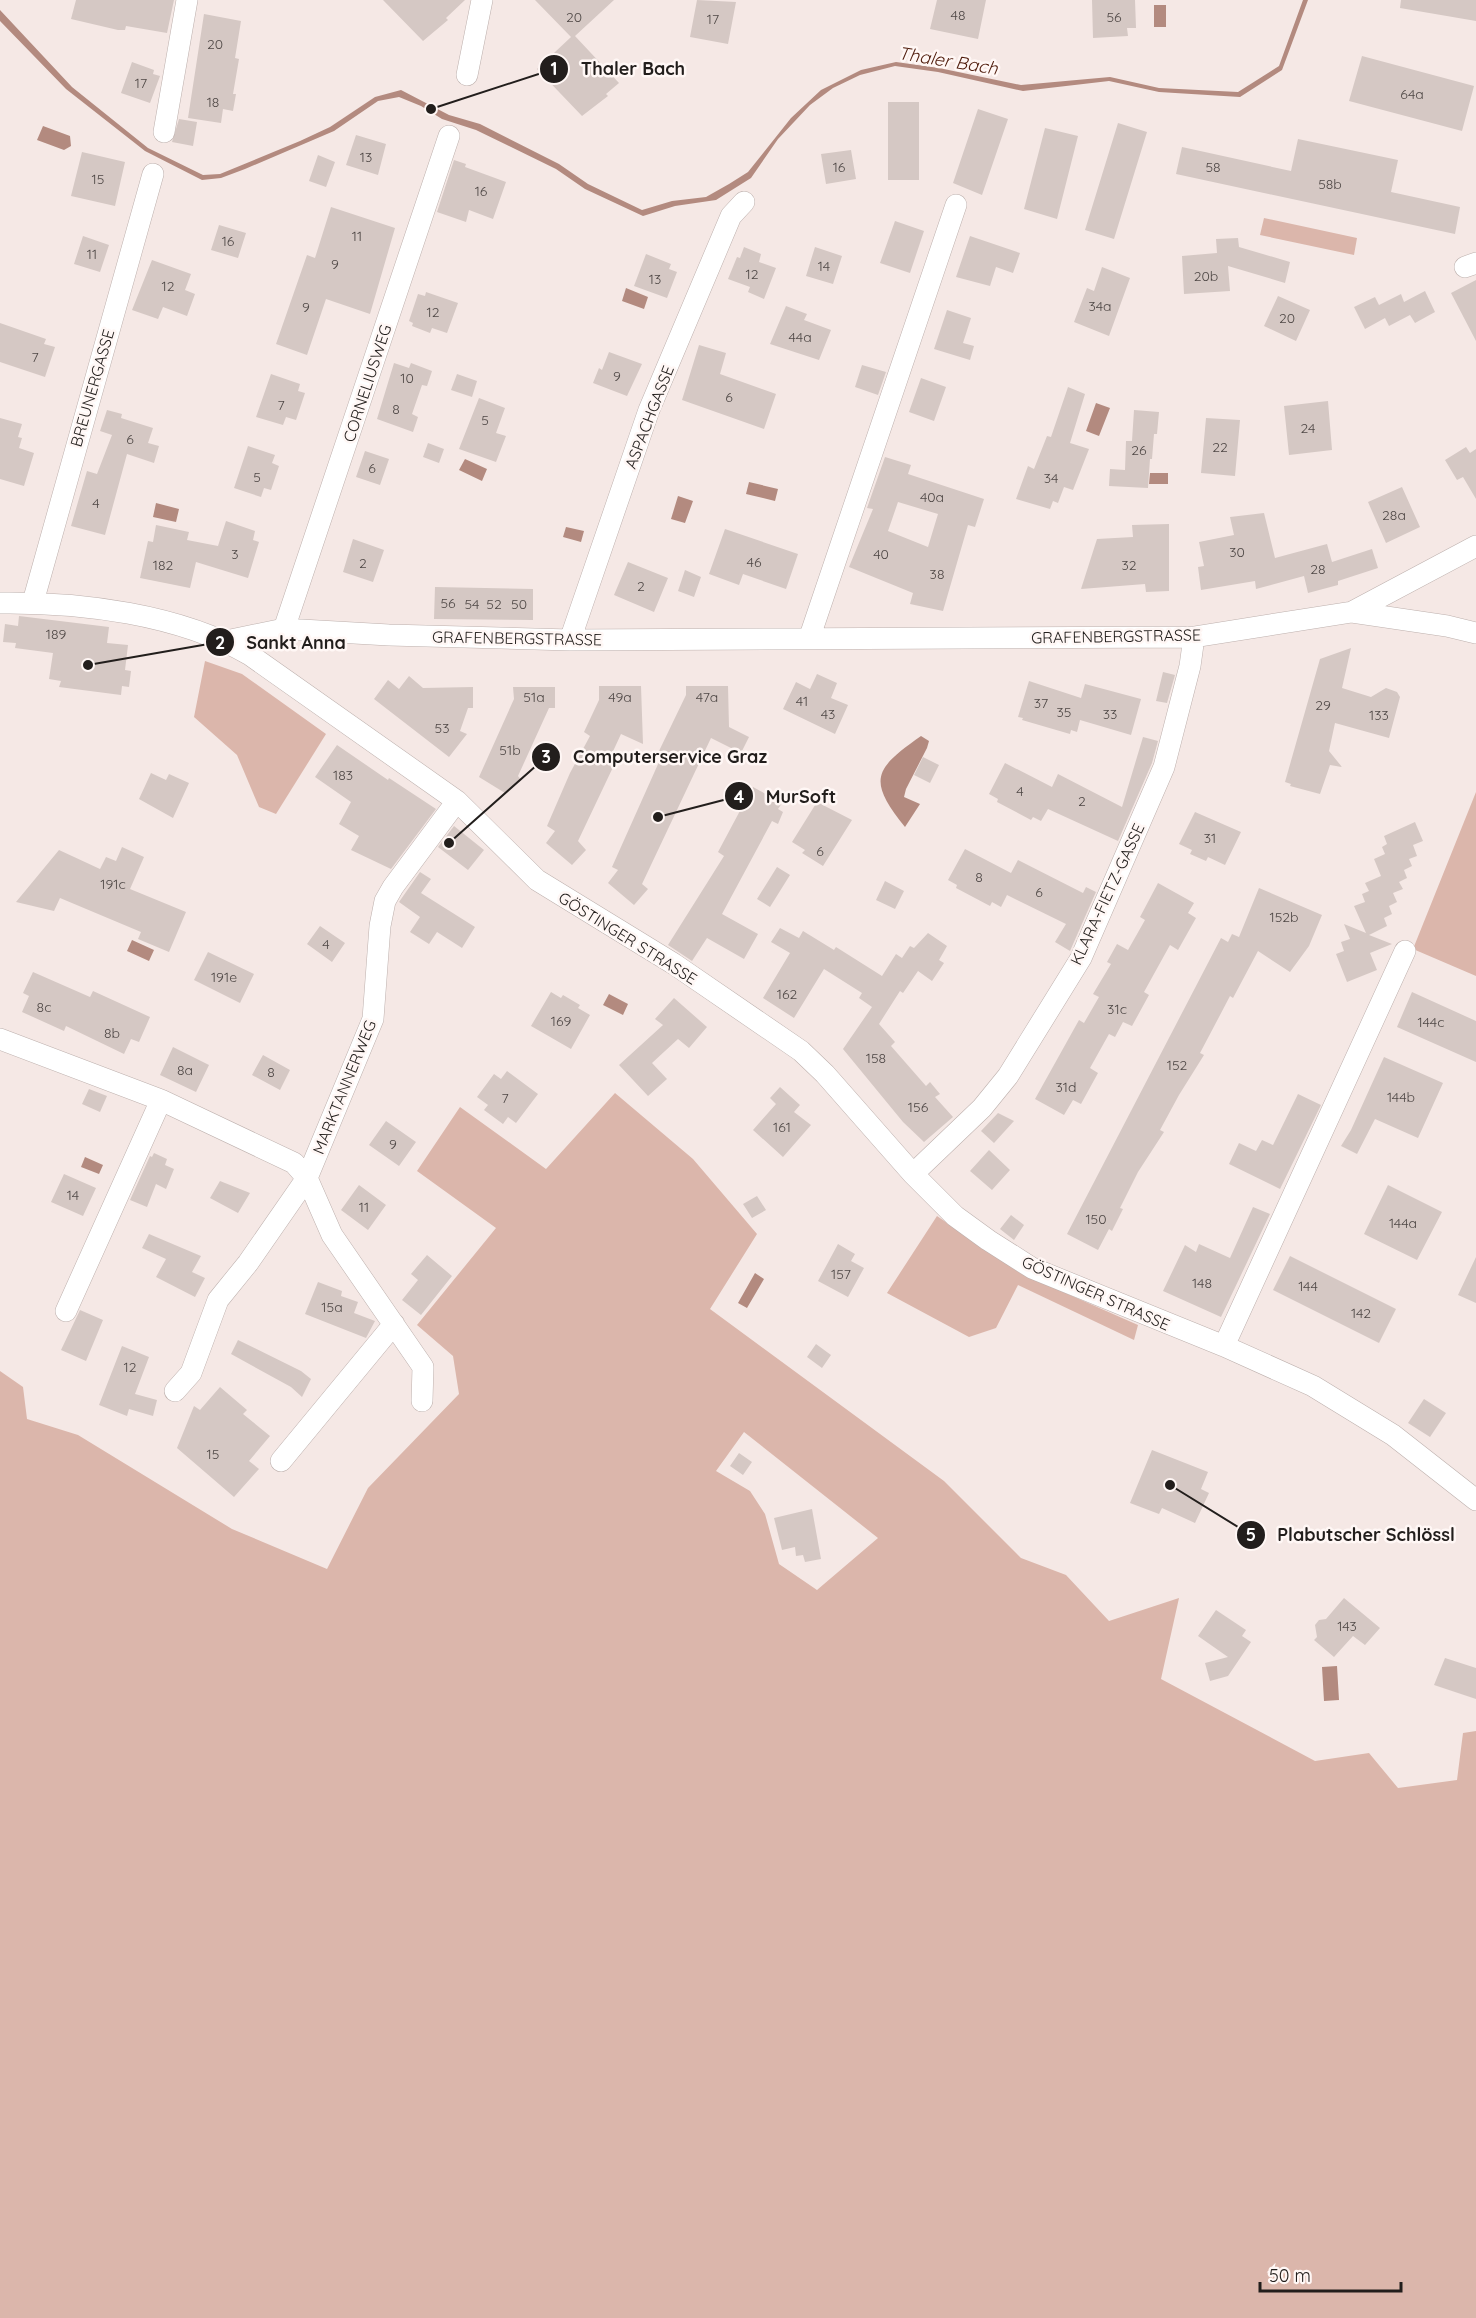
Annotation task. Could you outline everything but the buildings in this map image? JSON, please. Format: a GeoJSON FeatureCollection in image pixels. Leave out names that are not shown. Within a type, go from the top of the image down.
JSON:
{"type":"FeatureCollection","features":[{"type":"Feature","properties":{"kind":"street"},"geometry":{"type":"LineString","coordinates":[[164,132],[187,0]]}},
{"type":"Feature","properties":{"kind":"street"},"geometry":{"type":"LineString","coordinates":[[466,75],[482,0]]}},
{"type":"Feature","properties":{"kind":"street","name":"CORNELIUSWEG"},"geometry":{"type":"LineString","coordinates":[[284,629],[449,136]]}},
{"type":"Feature","properties":{"kind":"street","name":"BREUNERGASSE"},"geometry":{"type":"LineString","coordinates":[[33,602],[153,174]]}},
{"type":"Feature","properties":{"kind":"street","name":"ASPACHGASSE"},"geometry":{"type":"LineString","coordinates":[[570,640],[649,410],[731,216],[744,202]]}},
{"type":"Feature","properties":{"kind":"street"},"geometry":{"type":"LineString","coordinates":[[809,639],[956,205]]}},
{"type":"Feature","properties":{"kind":"street","name":"GRAFENBERGSTRASSE"},"geometry":{"type":"LineString","coordinates":[[226,641],[284,629],[388,635],[570,640],[1194,637],[1352,612],[1476,546]]}},
{"type":"Feature","properties":{"kind":"street","name":"GÖSTINGER STRASSE"},"geometry":{"type":"LineString","coordinates":[[0,603],[33,602],[128,612],[226,641],[250,655],[457,801],[537,880],[674,964],[801,1052],[825,1074],[913,1174],[955,1216],[1032,1269],[1224,1346],[1312,1386],[1394,1434],[1476,1500]]}},
{"type":"Feature","properties":{"kind":"street"},"geometry":{"type":"LineString","coordinates":[[1352,612],[1447,626],[1476,633]]}},
{"type":"Feature","properties":{"kind":"street","name":"KLARA-FIETZ-GASSE"},"geometry":{"type":"LineString","coordinates":[[913,1174],[982,1108],[1008,1076],[1078,962],[1164,767],[1190,666],[1194,637]]}},
{"type":"Feature","properties":{"kind":"street","name":"MARKTANNERWEG"},"geometry":{"type":"LineString","coordinates":[[175,1391],[191,1373],[218,1300],[248,1263],[307,1178],[373,1019],[380,926],[386,901],[393,887],[457,801]]}},
{"type":"Feature","properties":{"kind":"street"},"geometry":{"type":"LineString","coordinates":[[1224,1346],[1405,951]]}},
{"type":"Feature","properties":{"kind":"street","name":"MARKTANNERWEG"},"geometry":{"type":"LineString","coordinates":[[0,1039],[161,1100],[294,1163],[307,1178],[332,1235],[423,1367],[422,1401]]}},
{"type":"Feature","properties":{"kind":"street"},"geometry":{"type":"LineString","coordinates":[[66,1311],[161,1100]]}},
{"type":"Feature","properties":{"kind":"street"},"geometry":{"type":"LineString","coordinates":[[281,1461],[394,1324]]}},
{"type":"Feature","properties":{"kind":"shaded area","name":"Thaler Bach"},"geometry":{"type":"Polygon","coordinates":[[[1303,0],[1308,0],[1282,70],[1240,97],[1159,92],[1109,81],[1023,91],[938,72],[895,66],[860,75],[833,88],[810,105],[778,139],[751,178],[716,200],[675,206],[643,216],[585,189],[556,169],[476,130],[442,119],[421,106],[399,97],[378,101],[334,131],[245,169],[221,178],[202,180],[145,151],[66,89],[0,21],[0,10],[72,87],[148,148],[203,175],[220,174],[300,141],[330,127],[375,97],[401,90],[449,115],[480,124],[559,164],[588,184],[642,210],[672,201],[706,197],[729,184],[748,172],[791,118],[821,90],[861,70],[896,62],[939,68],[1021,85],[1110,77],[1159,88],[1238,92],[1279,66],[1303,0]]]}},
{"type":"Feature","properties":{"kind":"shaded area"},"geometry":{"type":"Polygon","coordinates":[[[1154,5],[1166,5],[1166,27],[1154,27],[1154,5]]]}},
{"type":"Feature","properties":{"kind":"shaded area"},"geometry":{"type":"Polygon","coordinates":[[[43,126],[70,136],[71,146],[64,150],[37,140],[43,126]]]}},
{"type":"Feature","properties":{"kind":"shaded area"},"geometry":{"type":"Polygon","coordinates":[[[1264,218],[1357,238],[1354,255],[1260,235],[1264,218]]]}},
{"type":"Feature","properties":{"kind":"shaded area"},"geometry":{"type":"Polygon","coordinates":[[[626,288],[648,297],[644,309],[622,301],[626,288]]]}},
{"type":"Feature","properties":{"kind":"shaded area"},"geometry":{"type":"Polygon","coordinates":[[[1096,403],[1110,408],[1099,436],[1086,431],[1096,403]]]}},
{"type":"Feature","properties":{"kind":"shaded area"},"geometry":{"type":"Polygon","coordinates":[[[465,459],[487,469],[482,481],[459,470],[465,459]]]}},
{"type":"Feature","properties":{"kind":"shaded area"},"geometry":{"type":"Polygon","coordinates":[[[1150,473],[1168,473],[1168,484],[1149,484],[1150,473]]]}},
{"type":"Feature","properties":{"kind":"shaded area"},"geometry":{"type":"Polygon","coordinates":[[[749,482],[778,489],[775,501],[746,494],[749,482]]]}},
{"type":"Feature","properties":{"kind":"shaded area"},"geometry":{"type":"Polygon","coordinates":[[[678,496],[693,501],[685,523],[671,519],[678,496]]]}},
{"type":"Feature","properties":{"kind":"shaded area"},"geometry":{"type":"Polygon","coordinates":[[[156,503],[179,509],[176,522],[153,517],[156,503]]]}},
{"type":"Feature","properties":{"kind":"shaded area"},"geometry":{"type":"Polygon","coordinates":[[[566,527],[584,531],[581,542],[563,537],[566,527]]]}},
{"type":"Feature","properties":{"kind":"shaded area"},"geometry":{"type":"Polygon","coordinates":[[[205,661],[242,674],[326,734],[276,814],[259,807],[237,755],[194,717],[205,661]]]}},
{"type":"Feature","properties":{"kind":"shaded area"},"geometry":{"type":"Polygon","coordinates":[[[921,736],[929,741],[904,797],[920,804],[905,827],[885,798],[881,776],[893,758],[921,736]]]}},
{"type":"Feature","properties":{"kind":"shaded area"},"geometry":{"type":"Polygon","coordinates":[[[1476,792],[1476,976],[1413,949],[1476,792]]]}},
{"type":"Feature","properties":{"kind":"shaded area"},"geometry":{"type":"Polygon","coordinates":[[[132,940],[154,950],[149,961],[127,951],[132,940]]]}},
{"type":"Feature","properties":{"kind":"shaded area"},"geometry":{"type":"Polygon","coordinates":[[[609,994],[628,1004],[623,1015],[603,1005],[609,994]]]}},
{"type":"Feature","properties":{"kind":"shaded area"},"geometry":{"type":"Polygon","coordinates":[[[615,1093],[693,1159],[757,1234],[710,1309],[944,1481],[1021,1558],[1066,1575],[1109,1621],[1179,1598],[1161,1679],[1315,1761],[1369,1753],[1398,1788],[1457,1780],[1463,1733],[1476,1731],[1476,2318],[0,2318],[0,1371],[23,1387],[27,1419],[78,1435],[232,1529],[327,1569],[368,1488],[459,1394],[453,1356],[417,1325],[496,1228],[417,1171],[460,1107],[546,1169],[615,1093]],[[744,1432],[716,1471],[750,1491],[765,1514],[779,1564],[817,1590],[878,1538],[744,1432]]]}},
{"type":"Feature","properties":{"kind":"shaded area"},"geometry":{"type":"Polygon","coordinates":[[[85,1157],[103,1165],[99,1174],[81,1167],[85,1157]]]}},
{"type":"Feature","properties":{"kind":"shaded area"},"geometry":{"type":"Polygon","coordinates":[[[937,1216],[1020,1273],[1138,1325],[1134,1340],[1018,1285],[996,1328],[969,1337],[887,1293],[937,1216]]]}},
{"type":"Feature","properties":{"kind":"shaded area"},"geometry":{"type":"Polygon","coordinates":[[[755,1273],[764,1279],[747,1308],[738,1303],[755,1273]]]}},
{"type":"Feature","properties":{"kind":"shaded area"},"geometry":{"type":"Polygon","coordinates":[[[1337,1666],[1339,1700],[1324,1701],[1322,1667],[1337,1666]]]}},
{"type":"Feature","properties":{"kind":"place","name":"Thaler Bach"},"geometry":{"type":"Point","coordinates":[431,109]}},
{"type":"Feature","properties":{"kind":"place","name":"Sankt Anna"},"geometry":{"type":"Point","coordinates":[88,665]}},
{"type":"Feature","properties":{"kind":"place","name":"MurSoft"},"geometry":{"type":"Point","coordinates":[658,817]}},
{"type":"Feature","properties":{"kind":"place","name":"Computerservice Graz"},"geometry":{"type":"Point","coordinates":[449,843]}},
{"type":"Feature","properties":{"kind":"place","name":"Plabutscher Schlössl"},"geometry":{"type":"Point","coordinates":[1170,1485]}}]}
